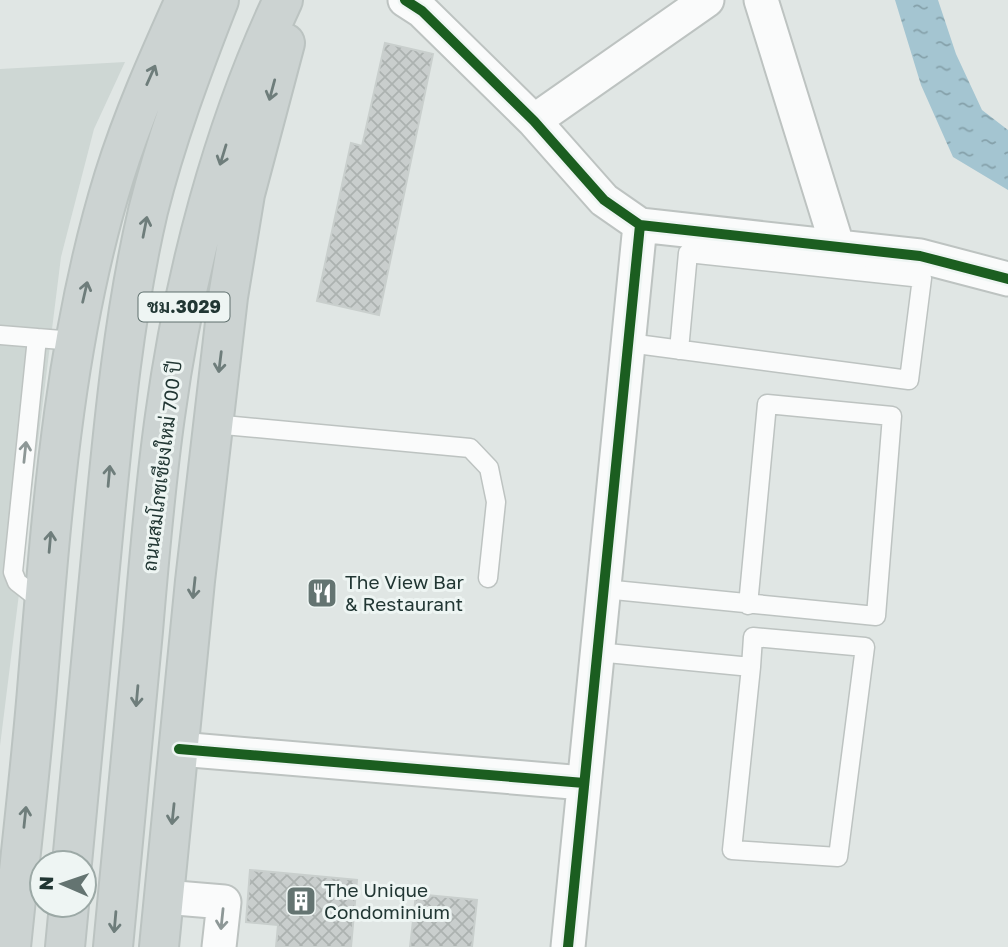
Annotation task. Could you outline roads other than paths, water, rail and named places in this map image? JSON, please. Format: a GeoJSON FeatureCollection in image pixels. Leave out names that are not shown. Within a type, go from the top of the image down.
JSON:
{"type":"FeatureCollection","features":[{"type":"Feature","properties":{"kind":"main road"},"geometry":{"type":"LineString","coordinates":[[11,947],[33,742],[54,498],[75,341],[97,239],[114,178],[141,99],[185,0]]}},
{"type":"Feature","properties":{"kind":"main road","name":"ชม.3029"},"geometry":{"type":"LineString","coordinates":[[73,849],[118,383],[131,300],[149,211],[166,149],[194,63],[219,0]]}},
{"type":"Feature","properties":{"kind":"main road","name":"ถนนสมโภชเชียงใหม่ 700 ปี"},"geometry":{"type":"LineString","coordinates":[[113,947],[165,413],[187,294],[216,178],[244,89],[283,0]]}},
{"type":"Feature","properties":{"kind":"main road"},"geometry":{"type":"LineString","coordinates":[[159,947],[195,581],[228,297],[246,194],[284,46],[292,0]]}},
{"type":"Feature","properties":{"kind":"main road"},"geometry":{"type":"LineString","coordinates":[[65,947],[68,919]]}},
{"type":"Feature","properties":{"kind":"street"},"geometry":{"type":"LineString","coordinates":[[405,0],[422,11],[534,121],[604,200],[640,225],[920,256],[1008,279]]}},
{"type":"Feature","properties":{"kind":"street"},"geometry":{"type":"LineString","coordinates":[[534,121],[707,0]]}},
{"type":"Feature","properties":{"kind":"street"},"geometry":{"type":"LineString","coordinates":[[761,0],[836,245]]}},
{"type":"Feature","properties":{"kind":"street"},"geometry":{"type":"LineString","coordinates":[[568,947],[640,225]]}},
{"type":"Feature","properties":{"kind":"street"},"geometry":{"type":"LineString","coordinates":[[179,749],[584,783]]}},
{"type":"Feature","properties":{"kind":"street"},"geometry":{"type":"LineString","coordinates":[[164,897],[224,902],[219,947]]}},
{"type":"Feature","properties":{"kind":"lane"},"geometry":{"type":"LineString","coordinates":[[629,343],[909,380],[922,278],[688,253],[679,349]]}},
{"type":"Feature","properties":{"kind":"lane"},"geometry":{"type":"LineString","coordinates":[[0,335],[75,341]]}},
{"type":"Feature","properties":{"kind":"lane"},"geometry":{"type":"LineString","coordinates":[[37,338],[13,572],[17,582],[44,604]]}},
{"type":"Feature","properties":{"kind":"lane"},"geometry":{"type":"LineString","coordinates":[[604,589],[748,605],[876,616],[892,416],[767,404],[748,605]]}},
{"type":"Feature","properties":{"kind":"lane"},"geometry":{"type":"LineString","coordinates":[[213,424],[470,449],[489,468],[496,502],[488,578]]}},
{"type":"Feature","properties":{"kind":"lane"},"geometry":{"type":"LineString","coordinates":[[753,637],[864,647],[838,857],[732,850],[751,667],[753,637]]}},
{"type":"Feature","properties":{"kind":"lane"},"geometry":{"type":"LineString","coordinates":[[597,652],[751,667]]}},
{"type":"Feature","properties":{"kind":"water"},"geometry":{"type":"Polygon","coordinates":[[[895,0],[938,0],[956,54],[982,110],[1008,130],[1008,190],[953,157],[921,85],[895,0]]]}},
{"type":"Feature","properties":{"kind":"place","name":"The View Bar & Restaurant"},"geometry":{"type":"Point","coordinates":[322,593]}},
{"type":"Feature","properties":{"kind":"place","name":"The Unique Condominium"},"geometry":{"type":"Point","coordinates":[301,901]}}]}
